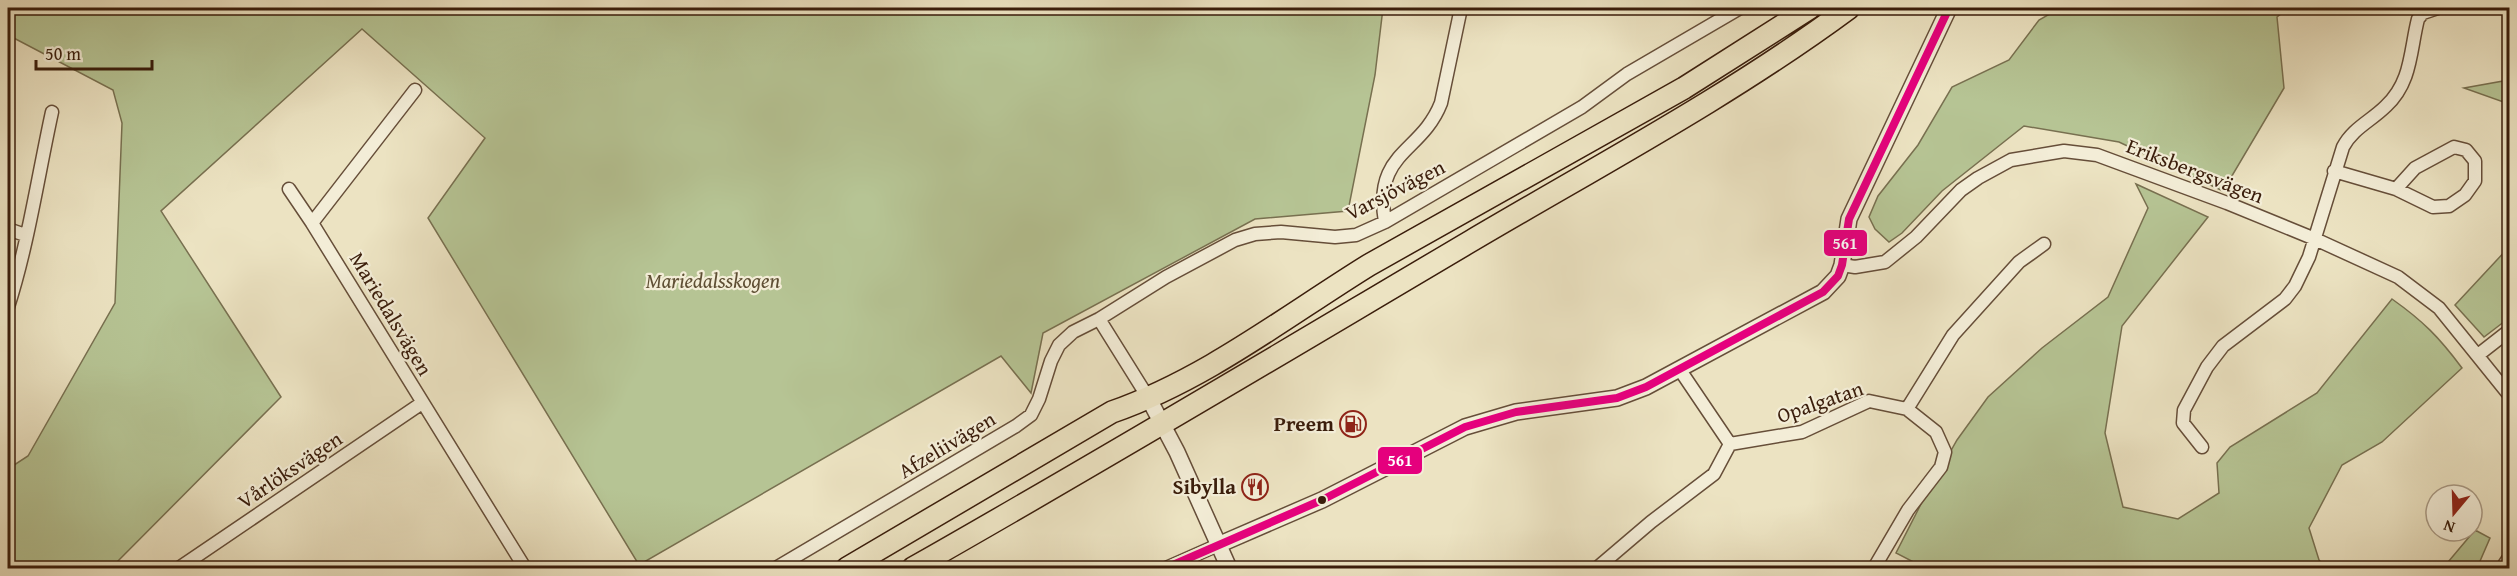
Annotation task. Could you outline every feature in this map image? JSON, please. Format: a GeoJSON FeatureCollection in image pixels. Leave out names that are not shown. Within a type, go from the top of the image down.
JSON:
{"type":"FeatureCollection","features":[{"type":"Feature","properties":{"kind":"highway"},"geometry":{"type":"LineString","coordinates":[[847,568],[1112,412],[1149,399],[1184,382],[1279,325],[1319,296],[1379,260],[1684,88],[1810,8]]}},
{"type":"Feature","properties":{"kind":"highway"},"geometry":{"type":"LineString","coordinates":[[913,568],[1163,424],[1705,104],[1849,8]]}},
{"type":"Feature","properties":{"kind":"street"},"geometry":{"type":"LineString","coordinates":[[1385,222],[1382,188],[1394,162],[1436,114],[1441,103],[1461,8]]}},
{"type":"Feature","properties":{"kind":"street","name":"Varsjövägen"},"geometry":{"type":"LineString","coordinates":[[1099,319],[1166,277],[1235,240],[1255,234],[1281,232],[1335,237],[1356,235],[1385,222],[1582,107],[1627,74],[1740,8]]}},
{"type":"Feature","properties":{"kind":"street"},"geometry":{"type":"LineString","coordinates":[[1166,568],[1329,496],[1465,427],[1516,412],[1617,398],[1680,370],[1823,292],[1838,276],[1842,265],[1849,219],[1949,8]]}},
{"type":"Feature","properties":{"kind":"street"},"geometry":{"type":"LineString","coordinates":[[2202,447],[2183,423],[2184,410],[2207,367],[2223,346],[2285,299],[2295,286],[2315,239],[2334,171],[2349,135],[2387,105],[2398,92],[2408,72],[2418,19],[2423,13],[2438,8]]}},
{"type":"Feature","properties":{"kind":"street"},"geometry":{"type":"LineString","coordinates":[[312,223],[415,90]]}},
{"type":"Feature","properties":{"kind":"street"},"geometry":{"type":"LineString","coordinates":[[8,307],[22,264],[25,234],[52,112]]}},
{"type":"Feature","properties":{"kind":"street"},"geometry":{"type":"LineString","coordinates":[[2334,171],[2396,189],[2433,207],[2449,206],[2465,195],[2475,181],[2475,161],[2466,150],[2454,147],[2415,168],[2396,189]]}},
{"type":"Feature","properties":{"kind":"street","name":"Eriksbergsvägen"},"geometry":{"type":"LineString","coordinates":[[1842,265],[1855,267],[1885,262],[1898,254],[1961,190],[2012,160],[2055,152],[2080,152],[2114,159],[2315,239],[2389,273],[2416,289],[2439,308],[2510,396]]}},
{"type":"Feature","properties":{"kind":"street","name":"Mariedalsvägen"},"geometry":{"type":"LineString","coordinates":[[289,189],[525,568]]}},
{"type":"Feature","properties":{"kind":"street"},"geometry":{"type":"LineString","coordinates":[[8,229],[25,234]]}},
{"type":"Feature","properties":{"kind":"street"},"geometry":{"type":"LineString","coordinates":[[1907,409],[1953,335],[2019,262],[2044,244]]}},
{"type":"Feature","properties":{"kind":"street"},"geometry":{"type":"LineString","coordinates":[[1099,319],[1163,424],[1228,568]]}},
{"type":"Feature","properties":{"kind":"street","name":"Afzeliivägen"},"geometry":{"type":"LineString","coordinates":[[776,568],[1017,426],[1031,415],[1059,345],[1073,332],[1099,319]]}},
{"type":"Feature","properties":{"kind":"street"},"geometry":{"type":"LineString","coordinates":[[2478,355],[2510,330]]}},
{"type":"Feature","properties":{"kind":"street"},"geometry":{"type":"LineString","coordinates":[[1597,568],[1651,522],[1714,474],[1730,444],[1680,370]]}},
{"type":"Feature","properties":{"kind":"street","name":"Opalgatan"},"geometry":{"type":"LineString","coordinates":[[1730,444],[1802,432],[1869,401],[1907,409],[1936,432],[1945,452],[1941,467],[1908,510],[1874,568]]}},
{"type":"Feature","properties":{"kind":"street","name":"Vårlöksvägen"},"geometry":{"type":"LineString","coordinates":[[179,568],[422,403]]}},
{"type":"Feature","properties":{"kind":"street"},"geometry":{"type":"LineString","coordinates":[[2502,568],[2510,556]]}},
{"type":"Feature","properties":{"kind":"green space","name":"Mariedalsskogen"},"geometry":{"type":"Polygon","coordinates":[[[8,8],[1383,8],[1375,75],[1348,211],[1255,219],[1043,333],[1031,393],[1001,356],[639,565],[428,218],[485,138],[362,29],[161,211],[281,397],[111,568],[8,568],[8,469],[28,456],[115,303],[122,123],[113,90],[8,35],[8,8]]]}},
{"type":"Feature","properties":{"kind":"green space"},"geometry":{"type":"Polygon","coordinates":[[[2060,8],[2289,8],[2277,17],[2284,88],[2223,191],[2119,142],[2024,126],[1942,191],[1902,233],[1889,242],[1875,229],[1869,217],[1878,196],[1918,145],[1952,87],[2009,60],[2039,20],[2060,8]]]}},
{"type":"Feature","properties":{"kind":"green space"},"geometry":{"type":"Polygon","coordinates":[[[2509,80],[2509,104],[2464,88],[2509,80]]]}},
{"type":"Feature","properties":{"kind":"green space"},"geometry":{"type":"Polygon","coordinates":[[[2136,184],[2208,217],[2122,326],[2105,433],[2123,507],[2178,519],[2219,493],[2217,463],[2230,447],[2317,393],[2392,299],[2430,330],[2462,368],[2382,442],[2342,465],[2309,528],[2319,560],[2326,568],[1925,568],[1896,553],[1957,440],[1988,397],[2042,348],[2108,297],[2148,208],[2136,184]]]}},
{"type":"Feature","properties":{"kind":"green space"},"geometry":{"type":"Polygon","coordinates":[[[2509,247],[2509,318],[2484,337],[2455,305],[2509,247]]]}},
{"type":"Feature","properties":{"kind":"green space"},"geometry":{"type":"Polygon","coordinates":[[[2484,535],[2490,538],[2477,568],[2443,568],[2464,543],[2484,543],[2484,535]]]}},
{"type":"Feature","properties":{"kind":"transit line","name":"561"},"geometry":{"type":"LineString","coordinates":[[1166,568],[1322,500],[1465,427],[1516,412],[1617,398],[1646,387],[1823,292],[1838,276],[1842,265],[1849,219],[1949,8]]}},
{"type":"Feature","properties":{"kind":"place","name":"Preem"},"geometry":{"type":"Point","coordinates":[1353,424]}},
{"type":"Feature","properties":{"kind":"place","name":"Sibylla"},"geometry":{"type":"Point","coordinates":[1255,487]}}]}
